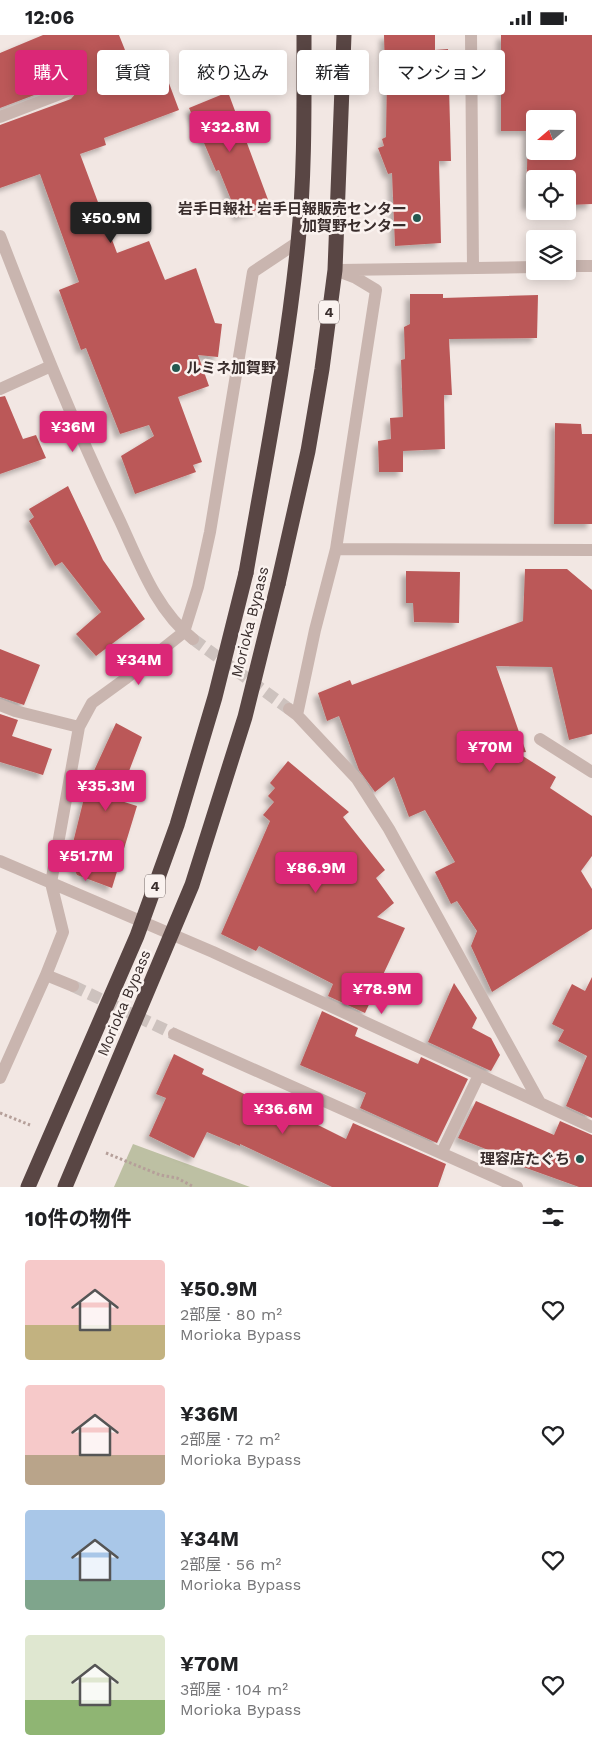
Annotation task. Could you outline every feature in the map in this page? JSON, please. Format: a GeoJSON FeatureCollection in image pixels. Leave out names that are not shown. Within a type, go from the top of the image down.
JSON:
{"type":"FeatureCollection","features":[{"type":"Feature","properties":{"kind":"highway","name":"Morioka Bypass"},"geometry":{"type":"LineString","coordinates":[[28,1187],[136,936],[177,825],[215,697],[246,573],[286,342],[298,242],[304,122],[304,35]]}},
{"type":"Feature","properties":{"kind":"highway","name":"Morioka Bypass"},"geometry":{"type":"LineString","coordinates":[[65,1187],[192,885],[245,717],[278,584],[308,451],[322,369],[334,270],[344,35]]}},
{"type":"Feature","properties":{"kind":"street"},"geometry":{"type":"LineString","coordinates":[[471,35],[473,267]]}},
{"type":"Feature","properties":{"kind":"street"},"geometry":{"type":"LineString","coordinates":[[0,117],[58,95]]}},
{"type":"Feature","properties":{"kind":"street"},"geometry":{"type":"LineString","coordinates":[[0,237],[51,366],[92,462],[149,585],[189,636]]}},
{"type":"Feature","properties":{"kind":"street"},"geometry":{"type":"LineString","coordinates":[[0,1077],[46,975],[62,932],[51,883],[79,727],[92,703],[189,636],[210,532],[253,272],[298,242]]}},
{"type":"Feature","properties":{"kind":"street"},"geometry":{"type":"LineString","coordinates":[[576,266],[592,266]]}},
{"type":"Feature","properties":{"kind":"street"},"geometry":{"type":"LineString","coordinates":[[334,270],[526,267]]}},
{"type":"Feature","properties":{"kind":"street"},"geometry":{"type":"LineString","coordinates":[[334,270],[376,290],[336,549],[293,712],[357,779],[389,829],[540,1103]]}},
{"type":"Feature","properties":{"kind":"street"},"geometry":{"type":"LineString","coordinates":[[0,389],[51,366]]}},
{"type":"Feature","properties":{"kind":"street"},"geometry":{"type":"LineString","coordinates":[[336,549],[592,550]]}},
{"type":"Feature","properties":{"kind":"street"},"geometry":{"type":"LineString","coordinates":[[0,705],[15,711],[79,727]]}},
{"type":"Feature","properties":{"kind":"street"},"geometry":{"type":"LineString","coordinates":[[540,739],[592,772]]}},
{"type":"Feature","properties":{"kind":"street"},"geometry":{"type":"LineString","coordinates":[[0,861],[212,952],[592,1127]]}},
{"type":"Feature","properties":{"kind":"street"},"geometry":{"type":"LineString","coordinates":[[46,975],[73,986]]}},
{"type":"Feature","properties":{"kind":"street"},"geometry":{"type":"LineString","coordinates":[[174,1033],[518,1187]]}},
{"type":"Feature","properties":{"kind":"street"},"geometry":{"type":"LineString","coordinates":[[442,1152],[479,1075]]}},
{"type":"Feature","properties":{"kind":"green space"},"geometry":{"type":"Polygon","coordinates":[[[133,1144],[250,1187],[114,1187],[133,1144]]]}},
{"type":"Feature","properties":{"kind":"building"},"geometry":{"type":"Polygon","coordinates":[[[43,35],[119,35],[125,50],[97,50],[97,95],[169,95],[169,83],[179,110],[104,138],[106,145],[80,154],[117,253],[149,241],[165,280],[196,268],[215,323],[222,324],[218,357],[198,355],[209,386],[178,397],[202,462],[193,465],[196,472],[135,494],[121,456],[154,436],[149,425],[120,434],[86,348],[81,350],[59,290],[79,282],[40,174],[0,188],[0,125],[71,99],[74,95],[87,95],[87,50],[15,50],[15,95],[34,95],[0,108],[0,53],[43,35]]]}},
{"type":"Feature","properties":{"kind":"building"},"geometry":{"type":"Polygon","coordinates":[[[384,35],[435,35],[435,50],[384,50],[384,35]]]}},
{"type":"Feature","properties":{"kind":"building"},"geometry":{"type":"Polygon","coordinates":[[[501,35],[592,35],[592,204],[576,205],[576,170],[527,170],[527,160],[576,160],[576,110],[526,110],[526,131],[501,131],[501,95],[505,95],[505,50],[501,50],[501,35]]]}},
{"type":"Feature","properties":{"kind":"building"},"geometry":{"type":"Polygon","coordinates":[[[221,95],[229,95],[270,205],[238,217],[219,170],[216,171],[189,108],[221,95]]]}},
{"type":"Feature","properties":{"kind":"building"},"geometry":{"type":"Polygon","coordinates":[[[387,95],[449,95],[451,161],[439,161],[441,243],[395,246],[392,173],[388,174],[378,148],[384,146],[382,139],[386,137],[387,95]]]}},
{"type":"Feature","properties":{"kind":"building"},"geometry":{"type":"Polygon","coordinates":[[[410,294],[443,294],[443,298],[538,295],[537,338],[449,339],[452,395],[444,395],[445,449],[403,451],[403,472],[379,472],[378,441],[391,439],[390,418],[403,417],[401,360],[405,359],[404,327],[410,324],[410,294]]]}},
{"type":"Feature","properties":{"kind":"building"},"geometry":{"type":"Polygon","coordinates":[[[5,396],[23,439],[36,435],[46,458],[0,474],[0,397],[5,396]]]}},
{"type":"Feature","properties":{"kind":"building"},"geometry":{"type":"Polygon","coordinates":[[[555,423],[581,424],[582,434],[592,434],[592,524],[554,524],[555,423]]]}},
{"type":"Feature","properties":{"kind":"building"},"geometry":{"type":"Polygon","coordinates":[[[68,486],[103,560],[145,619],[96,656],[76,634],[101,612],[62,562],[55,566],[29,521],[34,517],[29,509],[68,486]]]}},
{"type":"Feature","properties":{"kind":"building"},"geometry":{"type":"Polygon","coordinates":[[[525,569],[567,569],[592,590],[592,734],[569,740],[552,667],[496,666],[526,752],[518,753],[556,777],[550,788],[592,816],[592,856],[581,871],[592,889],[592,929],[492,992],[471,946],[477,931],[457,901],[451,904],[435,872],[455,862],[425,810],[409,817],[394,777],[375,792],[359,770],[339,716],[327,721],[318,693],[350,680],[352,685],[523,621],[525,569]]]}},
{"type":"Feature","properties":{"kind":"building"},"geometry":{"type":"Polygon","coordinates":[[[406,571],[460,572],[459,623],[414,622],[413,603],[406,603],[406,571]]]}},
{"type":"Feature","properties":{"kind":"building"},"geometry":{"type":"Polygon","coordinates":[[[0,649],[40,665],[24,705],[0,697],[0,649]]]}},
{"type":"Feature","properties":{"kind":"building"},"geometry":{"type":"Polygon","coordinates":[[[0,714],[18,720],[12,736],[52,749],[43,775],[0,762],[0,714]]]}},
{"type":"Feature","properties":{"kind":"building"},"geometry":{"type":"Polygon","coordinates":[[[116,723],[142,737],[118,800],[137,806],[112,888],[77,875],[69,859],[87,786],[116,723]]]}},
{"type":"Feature","properties":{"kind":"building"},"geometry":{"type":"Polygon","coordinates":[[[288,761],[349,812],[343,817],[385,870],[376,878],[394,903],[377,917],[405,928],[365,1013],[328,996],[333,984],[259,946],[256,951],[221,934],[270,821],[263,815],[274,802],[268,796],[275,788],[270,783],[288,761]]]}},
{"type":"Feature","properties":{"kind":"building"},"geometry":{"type":"Polygon","coordinates":[[[592,977],[592,1118],[566,1106],[587,1056],[558,1041],[564,1030],[552,1024],[572,984],[585,991],[592,977]]]}},
{"type":"Feature","properties":{"kind":"building"},"geometry":{"type":"Polygon","coordinates":[[[454,983],[477,1018],[472,1028],[491,1038],[500,1055],[491,1071],[428,1042],[454,983]]]}},
{"type":"Feature","properties":{"kind":"building"},"geometry":{"type":"Polygon","coordinates":[[[322,1011],[358,1028],[355,1036],[418,1064],[421,1057],[468,1079],[437,1143],[360,1108],[366,1093],[300,1065],[322,1011]]]}},
{"type":"Feature","properties":{"kind":"building"},"geometry":{"type":"Polygon","coordinates":[[[174,1054],[204,1069],[202,1074],[305,1123],[306,1119],[346,1139],[353,1123],[446,1164],[438,1187],[332,1187],[240,1144],[240,1146],[207,1132],[194,1158],[149,1136],[166,1098],[156,1094],[174,1054]]]}},
{"type":"Feature","properties":{"kind":"building"},"geometry":{"type":"Polygon","coordinates":[[[476,1101],[554,1135],[560,1121],[592,1135],[592,1187],[579,1187],[515,1164],[516,1161],[458,1138],[476,1101]]]}},
{"type":"Feature","properties":{"kind":"tunnel"},"geometry":{"type":"LineString","coordinates":[[193,639],[289,709]]}},
{"type":"Feature","properties":{"kind":"tunnel"},"geometry":{"type":"LineString","coordinates":[[73,986],[174,1034]]}},
{"type":"Feature","properties":{"kind":"place","name":"岩手日報社 岩手日報販売センター 加賀野センター"},"geometry":{"type":"Point","coordinates":[417,218]}},
{"type":"Feature","properties":{"kind":"place","name":"ルミネ加賀野"},"geometry":{"type":"Point","coordinates":[176,368]}},
{"type":"Feature","properties":{"kind":"place","name":"理容店たぐち"},"geometry":{"type":"Point","coordinates":[580,1159]}}]}
